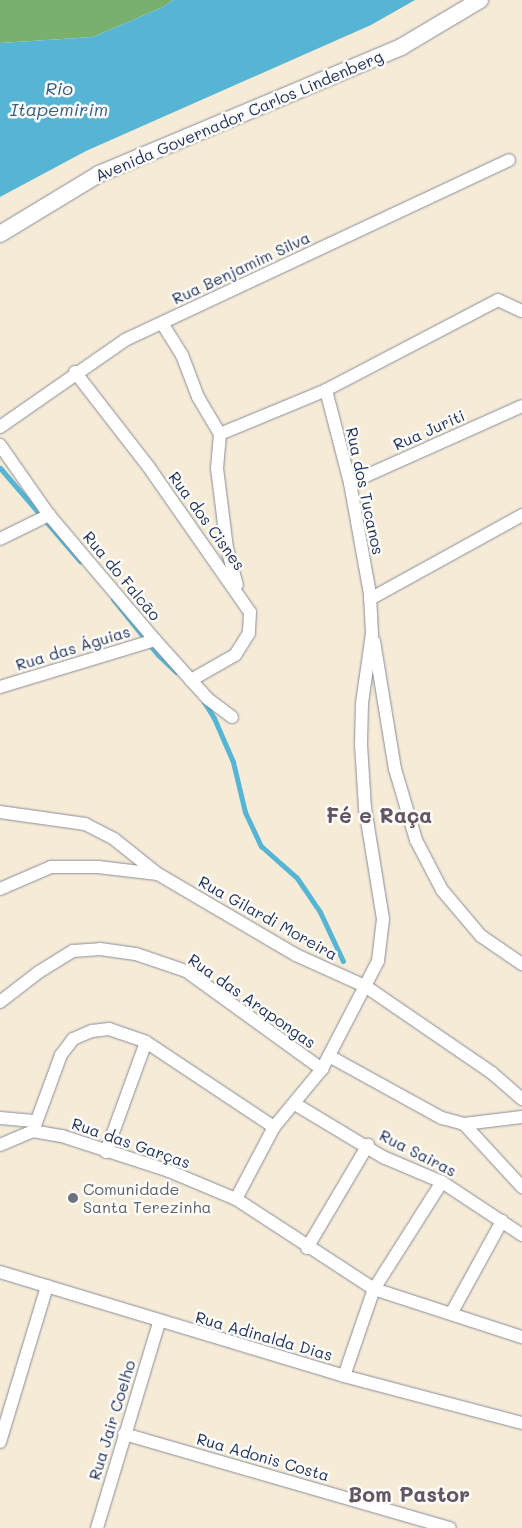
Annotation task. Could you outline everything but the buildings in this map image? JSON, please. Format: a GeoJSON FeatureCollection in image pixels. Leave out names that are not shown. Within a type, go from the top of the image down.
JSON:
{"type":"FeatureCollection","features":[{"type":"Feature","properties":{"kind":"street","name":"Avenida Governador Carlos Lindenberg"},"geometry":{"type":"LineString","coordinates":[[0,234],[99,174],[401,47],[480,0]]}},
{"type":"Feature","properties":{"kind":"street","name":"Rua Benjamim Silva"},"geometry":{"type":"LineString","coordinates":[[0,427],[35,405],[75,372],[124,340],[509,160]]}},
{"type":"Feature","properties":{"kind":"street"},"geometry":{"type":"LineString","coordinates":[[220,434],[326,390],[498,300],[522,310]]}},
{"type":"Feature","properties":{"kind":"street"},"geometry":{"type":"LineString","coordinates":[[162,323],[182,356],[198,397],[220,434],[217,468],[227,548],[238,592]]}},
{"type":"Feature","properties":{"kind":"street","name":"Rua dos Cisnes"},"geometry":{"type":"LineString","coordinates":[[75,372],[148,466],[185,522],[238,592],[252,620],[249,633],[235,655],[191,680]]}},
{"type":"Feature","properties":{"kind":"street","name":"Rua dos Tucanos"},"geometry":{"type":"LineString","coordinates":[[326,390],[350,483],[370,599],[372,634]]}},
{"type":"Feature","properties":{"kind":"street","name":"Rua Juriti"},"geometry":{"type":"LineString","coordinates":[[350,483],[522,406]]}},
{"type":"Feature","properties":{"kind":"street","name":"Rua do Falcão"},"geometry":{"type":"LineString","coordinates":[[0,445],[49,515],[155,640],[208,699],[232,717]]}},
{"type":"Feature","properties":{"kind":"street"},"geometry":{"type":"LineString","coordinates":[[0,539],[49,515]]}},
{"type":"Feature","properties":{"kind":"street"},"geometry":{"type":"LineString","coordinates":[[370,599],[522,515]]}},
{"type":"Feature","properties":{"kind":"street"},"geometry":{"type":"LineString","coordinates":[[372,634],[384,684],[396,769],[416,840],[442,890],[481,936],[522,964]]}},
{"type":"Feature","properties":{"kind":"street","name":"Rua das Arapongas"},"geometry":{"type":"LineString","coordinates":[[236,1198],[274,1127],[295,1104],[322,1069],[378,961],[382,920],[365,808],[361,744],[362,703],[372,634]]}},
{"type":"Feature","properties":{"kind":"street","name":"Rua das Águias"},"geometry":{"type":"LineString","coordinates":[[0,687],[155,640]]}},
{"type":"Feature","properties":{"kind":"street"},"geometry":{"type":"LineString","coordinates":[[0,812],[85,824],[114,839],[158,874]]}},
{"type":"Feature","properties":{"kind":"street","name":"Rua Gilardi Moreira"},"geometry":{"type":"LineString","coordinates":[[0,889],[51,867],[98,866],[158,874],[296,955],[365,986],[492,1074],[522,1098]]}},
{"type":"Feature","properties":{"kind":"street","name":"Rua das Arapongas"},"geometry":{"type":"LineString","coordinates":[[0,1002],[39,972],[73,951],[100,949],[136,954],[186,971],[322,1069]]}},
{"type":"Feature","properties":{"kind":"street"},"geometry":{"type":"LineString","coordinates":[[0,1145],[33,1126],[61,1055],[73,1040],[92,1031],[110,1029],[146,1042],[274,1127]]}},
{"type":"Feature","properties":{"kind":"street"},"geometry":{"type":"LineString","coordinates":[[106,1152],[146,1042]]}},
{"type":"Feature","properties":{"kind":"street"},"geometry":{"type":"LineString","coordinates":[[329,1056],[442,1118],[464,1124],[522,1117]]}},
{"type":"Feature","properties":{"kind":"street","name":"Rua Sairas"},"geometry":{"type":"LineString","coordinates":[[295,1104],[368,1146],[383,1157],[442,1182],[522,1235]]}},
{"type":"Feature","properties":{"kind":"street"},"geometry":{"type":"LineString","coordinates":[[0,1118],[33,1126]]}},
{"type":"Feature","properties":{"kind":"street"},"geometry":{"type":"LineString","coordinates":[[464,1124],[522,1187]]}},
{"type":"Feature","properties":{"kind":"street","name":"Rua das Garças"},"geometry":{"type":"LineString","coordinates":[[33,1126],[106,1152],[169,1171],[236,1198],[307,1248],[374,1289]]}},
{"type":"Feature","properties":{"kind":"street"},"geometry":{"type":"LineString","coordinates":[[307,1248],[368,1146]]}},
{"type":"Feature","properties":{"kind":"street"},"geometry":{"type":"LineString","coordinates":[[344,1376],[374,1289],[442,1182]]}},
{"type":"Feature","properties":{"kind":"street"},"geometry":{"type":"LineString","coordinates":[[452,1312],[502,1221]]}},
{"type":"Feature","properties":{"kind":"street","name":"Rua Adinalda Dias"},"geometry":{"type":"LineString","coordinates":[[0,1272],[159,1322],[344,1376],[522,1423]]}},
{"type":"Feature","properties":{"kind":"street"},"geometry":{"type":"LineString","coordinates":[[0,1442],[47,1286]]}},
{"type":"Feature","properties":{"kind":"street"},"geometry":{"type":"LineString","coordinates":[[374,1289],[452,1312],[522,1337]]}},
{"type":"Feature","properties":{"kind":"street","name":"Rua Jair Coelho"},"geometry":{"type":"LineString","coordinates":[[97,1528],[159,1322]]}},
{"type":"Feature","properties":{"kind":"street","name":"Rua Adonis Costa"},"geometry":{"type":"LineString","coordinates":[[124,1434],[450,1528]]}},
{"type":"Feature","properties":{"kind":"green space"},"geometry":{"type":"Polygon","coordinates":[[[0,0],[173,0],[163,7],[93,37],[0,43],[0,0]]]}},
{"type":"Feature","properties":{"kind":"water","name":"Rio Itapemirim"},"geometry":{"type":"Polygon","coordinates":[[[173,0],[415,0],[371,25],[86,151],[0,197],[0,43],[93,37],[163,7],[173,0]]]}},
{"type":"Feature","properties":{"kind":"waterway"},"geometry":{"type":"LineString","coordinates":[[0,468],[80,561]]}},
{"type":"Feature","properties":{"kind":"waterway"},"geometry":{"type":"LineString","coordinates":[[113,599],[158,655],[176,672]]}},
{"type":"Feature","properties":{"kind":"waterway"},"geometry":{"type":"LineString","coordinates":[[204,702],[214,718],[233,762],[245,812],[261,846],[297,878],[320,912],[343,961]]}},
{"type":"Feature","properties":{"kind":"place","name":"Comunidade Santa Terezinha"},"geometry":{"type":"Point","coordinates":[73,1198]}},
{"type":"Feature","properties":{"kind":"district","name":"Fé e Raça"},"geometry":{"type":"Point","coordinates":[379,815]}},
{"type":"Feature","properties":{"kind":"district","name":"Bom Pastor"},"geometry":{"type":"Point","coordinates":[409,1494]}}]}
